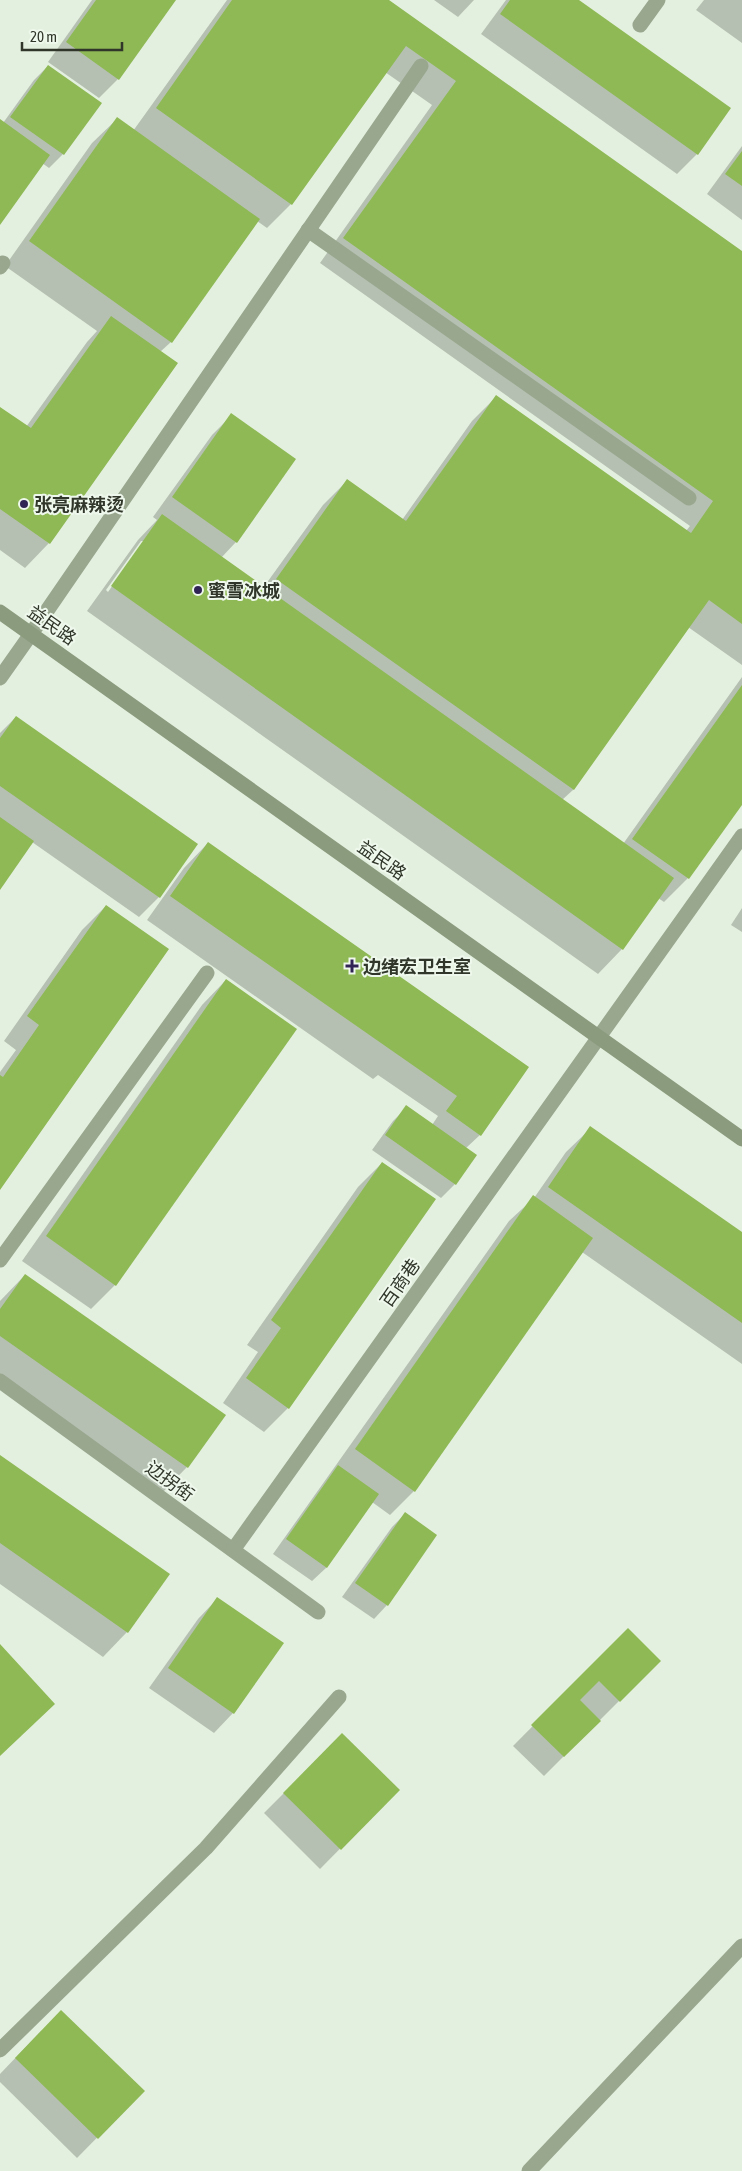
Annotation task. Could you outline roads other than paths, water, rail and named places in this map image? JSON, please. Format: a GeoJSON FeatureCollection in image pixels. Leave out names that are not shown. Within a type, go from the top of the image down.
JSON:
{"type":"FeatureCollection","features":[{"type":"Feature","properties":{"kind":"street"},"geometry":{"type":"LineString","coordinates":[[640,25],[658,0]]}},
{"type":"Feature","properties":{"kind":"street"},"geometry":{"type":"LineString","coordinates":[[0,678],[421,66]]}},
{"type":"Feature","properties":{"kind":"street"},"geometry":{"type":"LineString","coordinates":[[308,230],[689,498]]}},
{"type":"Feature","properties":{"kind":"street","name":"益民路"},"geometry":{"type":"LineString","coordinates":[[0,612],[742,1139]]}},
{"type":"Feature","properties":{"kind":"street","name":"百商巷"},"geometry":{"type":"LineString","coordinates":[[233,1550],[742,836]]}},
{"type":"Feature","properties":{"kind":"street"},"geometry":{"type":"LineString","coordinates":[[0,1260],[207,973]]}},
{"type":"Feature","properties":{"kind":"street","name":"边拐街"},"geometry":{"type":"LineString","coordinates":[[0,1381],[318,1612]]}},
{"type":"Feature","properties":{"kind":"street"},"geometry":{"type":"LineString","coordinates":[[0,2050],[206,1848],[339,1697]]}},
{"type":"Feature","properties":{"kind":"street"},"geometry":{"type":"LineString","coordinates":[[529,2171],[742,1946]]}},
{"type":"Feature","properties":{"kind":"place","name":"张亮麻辣烫"},"geometry":{"type":"Point","coordinates":[24,504]}},
{"type":"Feature","properties":{"kind":"place","name":"蜜雪冰城"},"geometry":{"type":"Point","coordinates":[198,590]}},
{"type":"Feature","properties":{"kind":"place","name":"边绪宏卫生室"},"geometry":{"type":"Point","coordinates":[352,966]}}]}
